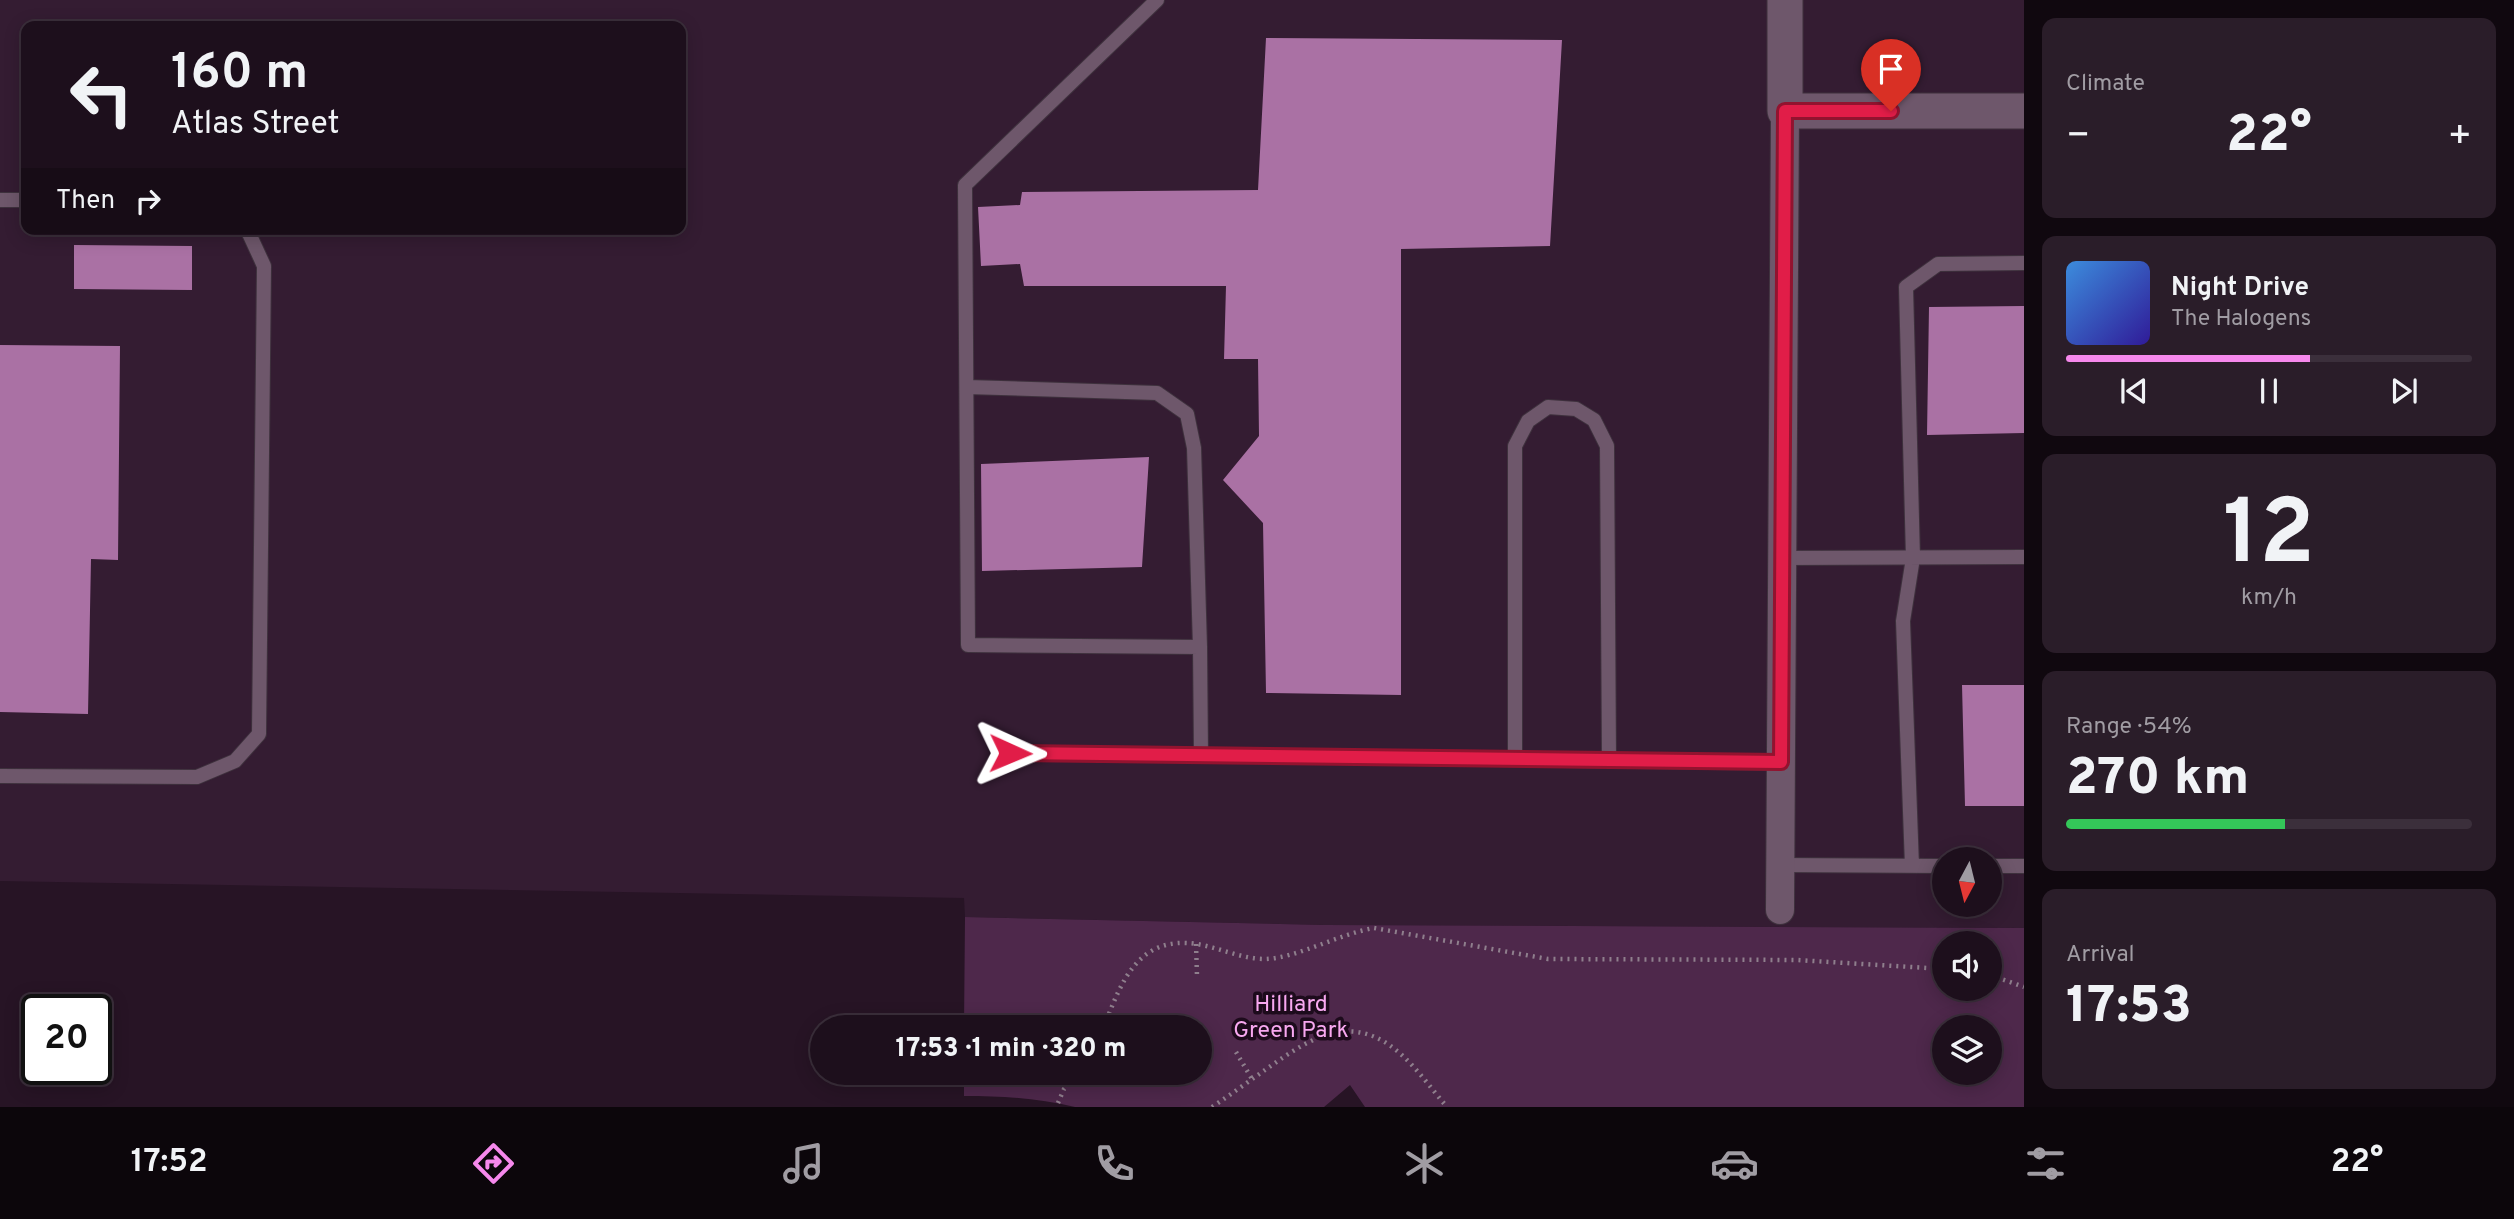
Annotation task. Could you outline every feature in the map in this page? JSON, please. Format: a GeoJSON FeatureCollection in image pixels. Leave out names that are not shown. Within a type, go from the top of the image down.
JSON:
{"type":"FeatureCollection","features":[{"type":"Feature","properties":{"kind":"street"},"geometry":{"type":"LineString","coordinates":[[1780,910],[1785,0]]}},
{"type":"Feature","properties":{"kind":"street"},"geometry":{"type":"LineString","coordinates":[[1785,111],[2024,111]]}},
{"type":"Feature","properties":{"kind":"lane"},"geometry":{"type":"LineString","coordinates":[[1157,0],[965,185],[968,645],[1200,646]]}},
{"type":"Feature","properties":{"kind":"lane"},"geometry":{"type":"LineString","coordinates":[[0,200],[21,200]]}},
{"type":"Feature","properties":{"kind":"lane"},"geometry":{"type":"LineString","coordinates":[[0,776],[197,777],[235,761],[259,734],[264,266],[250,235]]}},
{"type":"Feature","properties":{"kind":"lane"},"geometry":{"type":"LineString","coordinates":[[1912,866],[1903,621],[1913,558],[1906,287],[1938,264],[2024,263]]}},
{"type":"Feature","properties":{"kind":"lane"},"geometry":{"type":"LineString","coordinates":[[967,387],[1157,393],[1187,414],[1194,448],[1201,755]]}},
{"type":"Feature","properties":{"kind":"lane"},"geometry":{"type":"LineString","coordinates":[[1515,759],[1515,446],[1528,421],[1548,408],[1576,409],[1594,420],[1607,446],[1609,760]]}},
{"type":"Feature","properties":{"kind":"lane"},"geometry":{"type":"LineString","coordinates":[[1782,558],[2024,557]]}},
{"type":"Feature","properties":{"kind":"lane"},"geometry":{"type":"LineString","coordinates":[[1010,753],[1781,762]]}},
{"type":"Feature","properties":{"kind":"lane"},"geometry":{"type":"LineString","coordinates":[[1780,865],[1932,866]]}},
{"type":"Feature","properties":{"kind":"lane"},"geometry":{"type":"LineString","coordinates":[[2002,866],[2024,866]]}},
{"type":"Feature","properties":{"kind":"path"},"geometry":{"type":"LineString","coordinates":[[1108,1015],[1116,993],[1130,968],[1161,947],[1196,944],[1264,959],[1278,957],[1357,931],[1374,929],[1548,959],[1797,960],[1932,968]]}},
{"type":"Feature","properties":{"kind":"path"},"geometry":{"type":"LineString","coordinates":[[1196,944],[1197,976]]}},
{"type":"Feature","properties":{"kind":"path"},"geometry":{"type":"LineString","coordinates":[[2002,979],[2024,987]]}},
{"type":"Feature","properties":{"kind":"path"},"geometry":{"type":"LineString","coordinates":[[1212,1107],[1304,1043],[1323,1035],[1342,1032],[1382,1040],[1398,1052],[1447,1107]]}},
{"type":"Feature","properties":{"kind":"path"},"geometry":{"type":"LineString","coordinates":[[1236,1052],[1252,1079]]}},
{"type":"Feature","properties":{"kind":"path"},"geometry":{"type":"LineString","coordinates":[[1058,1103],[1067,1085]]}},
{"type":"Feature","properties":{"kind":"shaded area"},"geometry":{"type":"Polygon","coordinates":[[[0,0],[2024,0],[2024,928],[1323,925],[965,917],[964,898],[0,881],[0,0]]]}},
{"type":"Feature","properties":{"kind":"green space","name":"Hilliard Green Park"},"geometry":{"type":"Polygon","coordinates":[[[965,917],[1323,925],[2024,928],[2024,1107],[1365,1107],[1350,1085],[1324,1107],[1075,1107],[1020,1098],[964,1096],[964,1085],[1212,1085],[1212,1015],[964,1015],[965,917]]]}},
{"type":"Feature","properties":{"kind":"building"},"geometry":{"type":"Polygon","coordinates":[[[1266,38],[1562,40],[1550,246],[1401,249],[1401,695],[1266,693],[1263,523],[1223,480],[1259,436],[1258,359],[1224,359],[1226,286],[1024,286],[1020,264],[981,266],[978,207],[1020,205],[1022,192],[1258,190],[1266,38]]]}},
{"type":"Feature","properties":{"kind":"building"},"geometry":{"type":"Polygon","coordinates":[[[74,245],[192,246],[192,290],[74,289],[74,245]]]}},
{"type":"Feature","properties":{"kind":"building"},"geometry":{"type":"Polygon","coordinates":[[[2024,306],[2024,433],[1927,435],[1929,307],[2024,306]]]}},
{"type":"Feature","properties":{"kind":"building"},"geometry":{"type":"Polygon","coordinates":[[[0,345],[120,346],[118,560],[91,559],[88,714],[0,712],[0,345]]]}},
{"type":"Feature","properties":{"kind":"building"},"geometry":{"type":"Polygon","coordinates":[[[1149,457],[1142,567],[982,571],[981,464],[1149,457]]]}},
{"type":"Feature","properties":{"kind":"building"},"geometry":{"type":"Polygon","coordinates":[[[1962,685],[2024,685],[2024,806],[1965,806],[1962,685]]]}},
{"type":"Feature","properties":{"kind":"route"},"geometry":{"type":"LineString","coordinates":[[1010,753],[1781,762],[1785,111],[1891,111]]}}]}
